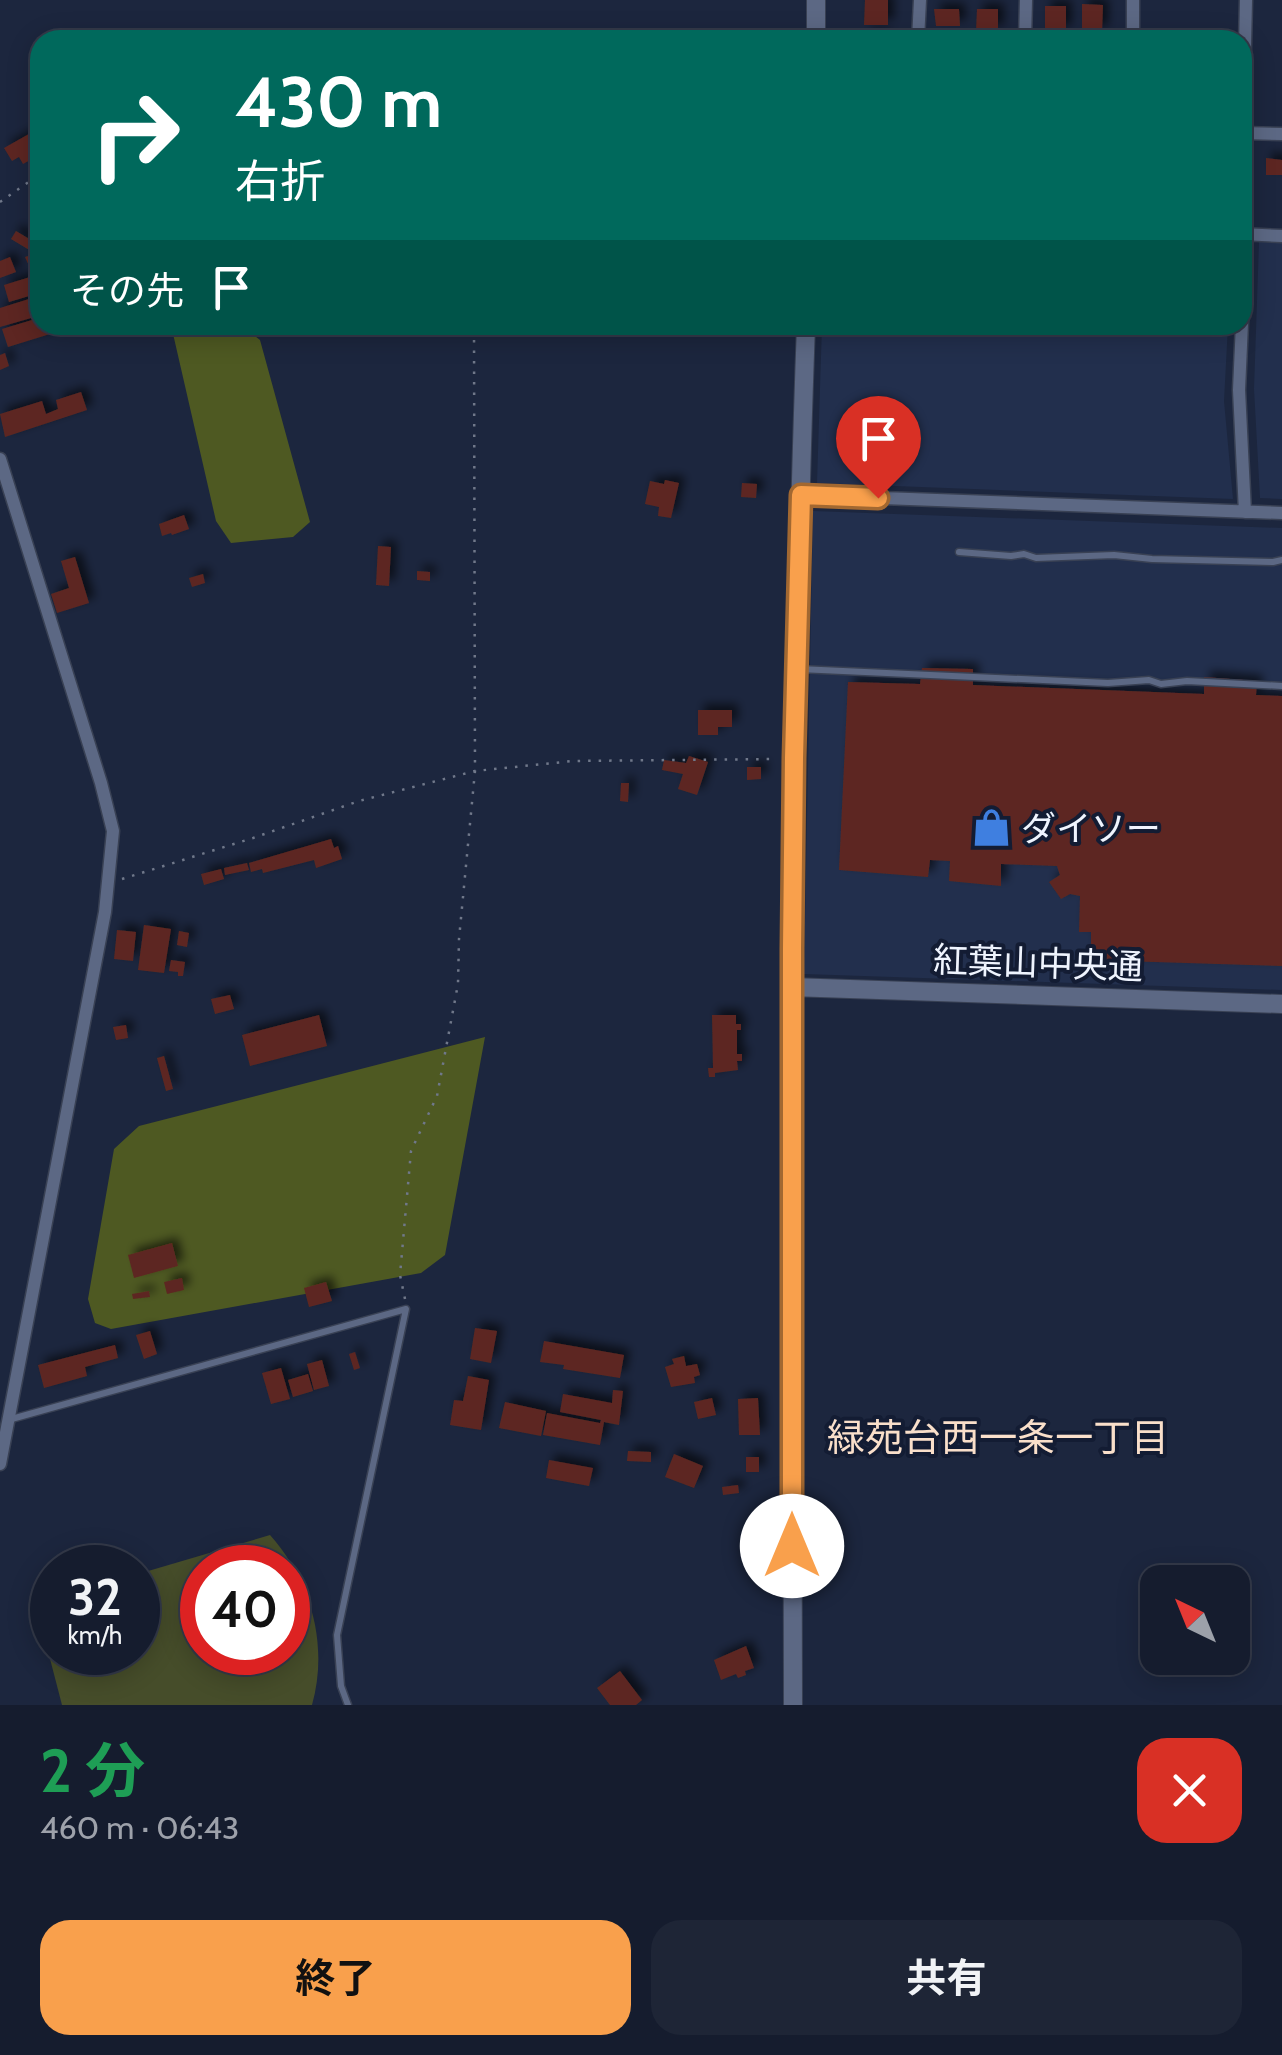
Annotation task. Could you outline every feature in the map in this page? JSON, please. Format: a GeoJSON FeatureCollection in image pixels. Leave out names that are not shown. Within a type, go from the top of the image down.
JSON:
{"type":"FeatureCollection","features":[{"type":"Feature","properties":{"kind":"street"},"geometry":{"type":"LineString","coordinates":[[816,0],[816,30]]}},
{"type":"Feature","properties":{"kind":"street"},"geometry":{"type":"LineString","coordinates":[[918,30],[920,0]]}},
{"type":"Feature","properties":{"kind":"street"},"geometry":{"type":"LineString","coordinates":[[1025,30],[1026,0]]}},
{"type":"Feature","properties":{"kind":"street"},"geometry":{"type":"LineString","coordinates":[[1133,30],[1134,0]]}},
{"type":"Feature","properties":{"kind":"street"},"geometry":{"type":"LineString","coordinates":[[1245,30],[1246,0]]}},
{"type":"Feature","properties":{"kind":"street"},"geometry":{"type":"LineString","coordinates":[[1252,133],[1282,134]]}},
{"type":"Feature","properties":{"kind":"street"},"geometry":{"type":"LineString","coordinates":[[1252,231],[1282,236]]}},
{"type":"Feature","properties":{"kind":"street"},"geometry":{"type":"LineString","coordinates":[[792,1705],[794,758],[806,335]]}},
{"type":"Feature","properties":{"kind":"street"},"geometry":{"type":"LineString","coordinates":[[1241,335],[1245,512]]}},
{"type":"Feature","properties":{"kind":"street"},"geometry":{"type":"LineString","coordinates":[[0,459],[113,831],[105,912],[0,1464]]}},
{"type":"Feature","properties":{"kind":"street"},"geometry":{"type":"LineString","coordinates":[[801,495],[1282,513]]}},
{"type":"Feature","properties":{"kind":"street","name":"紅葉山中央通"},"geometry":{"type":"LineString","coordinates":[[792,987],[1282,1004]]}},
{"type":"Feature","properties":{"kind":"lane"},"geometry":{"type":"LineString","coordinates":[[959,552],[1024,554],[1036,558],[1114,555],[1152,560],[1282,560]]}},
{"type":"Feature","properties":{"kind":"lane"},"geometry":{"type":"LineString","coordinates":[[796,669],[1108,683],[1149,680],[1161,684],[1282,686]]}},
{"type":"Feature","properties":{"kind":"lane"},"geometry":{"type":"LineString","coordinates":[[8,1420],[406,1309],[336,1634],[341,1686],[348,1705]]}},
{"type":"Feature","properties":{"kind":"path"},"geometry":{"type":"LineString","coordinates":[[0,202],[30,181]]}},
{"type":"Feature","properties":{"kind":"path"},"geometry":{"type":"LineString","coordinates":[[406,1309],[400,1275],[411,1151],[437,1096],[458,984],[476,771],[474,335]]}},
{"type":"Feature","properties":{"kind":"path"},"geometry":{"type":"LineString","coordinates":[[108,883],[359,801],[476,771],[574,762],[794,758]]}},
{"type":"Feature","properties":{"kind":"shaded area"},"geometry":{"type":"Polygon","coordinates":[[[1259,242],[1282,243],[1282,499],[1260,498],[1254,389],[1259,242]]]}},
{"type":"Feature","properties":{"kind":"shaded area"},"geometry":{"type":"Polygon","coordinates":[[[822,335],[1227,335],[1224,401],[1233,499],[817,483],[822,335]]]}},
{"type":"Feature","properties":{"kind":"shaded area"},"geometry":{"type":"Polygon","coordinates":[[[813,511],[1282,528],[1282,990],[804,974],[813,511]]]}},
{"type":"Feature","properties":{"kind":"green space"},"geometry":{"type":"Polygon","coordinates":[[[173,335],[254,335],[260,340],[310,522],[293,537],[231,543],[216,521],[173,335]]]}},
{"type":"Feature","properties":{"kind":"green space"},"geometry":{"type":"Polygon","coordinates":[[[485,1037],[445,1255],[421,1273],[111,1329],[95,1323],[88,1299],[114,1149],[139,1126],[485,1037]]]}},
{"type":"Feature","properties":{"kind":"green space"},"geometry":{"type":"Polygon","coordinates":[[[270,1535],[278,1545],[236,1545],[270,1535]]]}},
{"type":"Feature","properties":{"kind":"green space"},"geometry":{"type":"Polygon","coordinates":[[[180,1562],[180,1675],[310,1675],[310,1605],[318,1659],[312,1705],[62,1705],[54,1675],[160,1675],[160,1568],[180,1562]]]}},
{"type":"Feature","properties":{"kind":"building"},"geometry":{"type":"Polygon","coordinates":[[[865,0],[888,0],[888,25],[864,25],[865,0]]]}},
{"type":"Feature","properties":{"kind":"building"},"geometry":{"type":"Polygon","coordinates":[[[1082,4],[1103,5],[1102,30],[1082,30],[1082,4]]]}},
{"type":"Feature","properties":{"kind":"building"},"geometry":{"type":"Polygon","coordinates":[[[1045,6],[1066,6],[1066,30],[1045,30],[1045,6]]]}},
{"type":"Feature","properties":{"kind":"building"},"geometry":{"type":"Polygon","coordinates":[[[934,9],[959,9],[960,26],[936,26],[934,9]]]}},
{"type":"Feature","properties":{"kind":"building"},"geometry":{"type":"Polygon","coordinates":[[[977,9],[998,9],[998,30],[976,30],[977,9]]]}},
{"type":"Feature","properties":{"kind":"building"},"geometry":{"type":"Polygon","coordinates":[[[30,133],[30,160],[23,164],[19,157],[12,161],[4,148],[30,133]]]}},
{"type":"Feature","properties":{"kind":"building"},"geometry":{"type":"Polygon","coordinates":[[[1266,158],[1282,160],[1282,175],[1266,175],[1266,158]]]}},
{"type":"Feature","properties":{"kind":"building"},"geometry":{"type":"Polygon","coordinates":[[[16,231],[30,239],[30,250],[11,239],[16,231]]]}},
{"type":"Feature","properties":{"kind":"building"},"geometry":{"type":"Polygon","coordinates":[[[10,257],[16,272],[0,278],[0,261],[10,257]]]}},
{"type":"Feature","properties":{"kind":"building"},"geometry":{"type":"Polygon","coordinates":[[[30,277],[30,318],[0,327],[0,308],[29,299],[9,302],[4,285],[30,277]]]}},
{"type":"Feature","properties":{"kind":"building"},"geometry":{"type":"Polygon","coordinates":[[[30,321],[30,335],[47,335],[8,347],[2,329],[30,321]]]}},
{"type":"Feature","properties":{"kind":"building"},"geometry":{"type":"Polygon","coordinates":[[[5,353],[9,366],[0,370],[0,355],[5,353]]]}},
{"type":"Feature","properties":{"kind":"building"},"geometry":{"type":"Polygon","coordinates":[[[81,392],[87,410],[5,437],[0,414],[42,401],[46,414],[58,409],[56,400],[81,392]]]}},
{"type":"Feature","properties":{"kind":"building"},"geometry":{"type":"Polygon","coordinates":[[[665,480],[679,483],[671,518],[658,516],[659,507],[645,504],[650,481],[664,484],[665,480]]]}},
{"type":"Feature","properties":{"kind":"building"},"geometry":{"type":"Polygon","coordinates":[[[742,483],[757,484],[756,498],[741,497],[742,483]]]}},
{"type":"Feature","properties":{"kind":"building"},"geometry":{"type":"Polygon","coordinates":[[[184,515],[189,529],[162,536],[159,524],[184,515]]]}},
{"type":"Feature","properties":{"kind":"building"},"geometry":{"type":"Polygon","coordinates":[[[378,546],[391,547],[389,586],[376,585],[378,546]]]}},
{"type":"Feature","properties":{"kind":"building"},"geometry":{"type":"Polygon","coordinates":[[[75,557],[89,603],[57,613],[51,594],[69,588],[61,561],[75,557]]]}},
{"type":"Feature","properties":{"kind":"building"},"geometry":{"type":"Polygon","coordinates":[[[417,571],[430,572],[430,581],[417,580],[417,571]]]}},
{"type":"Feature","properties":{"kind":"building"},"geometry":{"type":"Polygon","coordinates":[[[203,574],[205,583],[192,587],[189,578],[203,574]]]}},
{"type":"Feature","properties":{"kind":"building"},"geometry":{"type":"Polygon","coordinates":[[[922,668],[973,669],[973,685],[1204,694],[1204,677],[1257,681],[1256,695],[1282,696],[1282,966],[1091,960],[1091,932],[1079,932],[1080,896],[1070,894],[1061,899],[1049,882],[1060,875],[1057,866],[1001,864],[1001,886],[949,881],[950,861],[930,860],[928,877],[839,870],[848,682],[920,684],[922,668]]]}},
{"type":"Feature","properties":{"kind":"building"},"geometry":{"type":"Polygon","coordinates":[[[698,710],[732,710],[732,727],[718,727],[718,735],[698,735],[698,710]]]}},
{"type":"Feature","properties":{"kind":"building"},"geometry":{"type":"Polygon","coordinates":[[[689,756],[708,762],[697,795],[678,789],[683,774],[662,770],[664,760],[686,763],[689,756]]]}},
{"type":"Feature","properties":{"kind":"building"},"geometry":{"type":"Polygon","coordinates":[[[747,767],[761,767],[761,779],[747,780],[747,767]]]}},
{"type":"Feature","properties":{"kind":"building"},"geometry":{"type":"Polygon","coordinates":[[[621,783],[629,783],[628,802],[620,801],[621,783]]]}},
{"type":"Feature","properties":{"kind":"building"},"geometry":{"type":"Polygon","coordinates":[[[331,839],[342,859],[316,868],[314,860],[263,873],[262,869],[251,872],[249,863],[331,839]]]}},
{"type":"Feature","properties":{"kind":"building"},"geometry":{"type":"Polygon","coordinates":[[[247,863],[249,870],[225,875],[224,868],[247,863]]]}},
{"type":"Feature","properties":{"kind":"building"},"geometry":{"type":"Polygon","coordinates":[[[221,869],[224,879],[204,885],[201,874],[221,869]]]}},
{"type":"Feature","properties":{"kind":"building"},"geometry":{"type":"Polygon","coordinates":[[[144,925],[171,929],[164,973],[138,970],[144,925]]]}},
{"type":"Feature","properties":{"kind":"building"},"geometry":{"type":"Polygon","coordinates":[[[117,930],[136,932],[133,961],[114,959],[117,930]]]}},
{"type":"Feature","properties":{"kind":"building"},"geometry":{"type":"Polygon","coordinates":[[[179,931],[189,933],[187,947],[177,945],[179,931]]]}},
{"type":"Feature","properties":{"kind":"building"},"geometry":{"type":"Polygon","coordinates":[[[171,960],[185,962],[183,976],[169,971],[171,960]]]}},
{"type":"Feature","properties":{"kind":"building"},"geometry":{"type":"Polygon","coordinates":[[[230,995],[234,1009],[215,1014],[211,999],[230,995]]]}},
{"type":"Feature","properties":{"kind":"building"},"geometry":{"type":"Polygon","coordinates":[[[319,1015],[327,1046],[250,1066],[242,1035],[319,1015]]]}},
{"type":"Feature","properties":{"kind":"building"},"geometry":{"type":"Polygon","coordinates":[[[712,1015],[736,1015],[736,1024],[741,1024],[741,1030],[737,1030],[737,1054],[742,1054],[742,1061],[737,1061],[738,1070],[709,1077],[708,1068],[713,1068],[712,1015]]]}},
{"type":"Feature","properties":{"kind":"building"},"geometry":{"type":"Polygon","coordinates":[[[126,1025],[128,1038],[116,1040],[113,1027],[126,1025]]]}},
{"type":"Feature","properties":{"kind":"building"},"geometry":{"type":"Polygon","coordinates":[[[164,1056],[173,1089],[166,1091],[157,1058],[164,1056]]]}},
{"type":"Feature","properties":{"kind":"building"},"geometry":{"type":"Polygon","coordinates":[[[172,1243],[178,1266],[134,1278],[128,1255],[172,1243]]]}},
{"type":"Feature","properties":{"kind":"building"},"geometry":{"type":"Polygon","coordinates":[[[182,1278],[184,1290],[167,1294],[164,1282],[182,1278]]]}},
{"type":"Feature","properties":{"kind":"building"},"geometry":{"type":"Polygon","coordinates":[[[326,1282],[332,1301],[309,1307],[304,1288],[326,1282]]]}},
{"type":"Feature","properties":{"kind":"building"},"geometry":{"type":"Polygon","coordinates":[[[149,1291],[150,1297],[133,1299],[132,1294],[149,1291]]]}},
{"type":"Feature","properties":{"kind":"building"},"geometry":{"type":"Polygon","coordinates":[[[475,1328],[497,1331],[491,1363],[470,1359],[475,1328]]]}},
{"type":"Feature","properties":{"kind":"building"},"geometry":{"type":"Polygon","coordinates":[[[150,1331],[157,1354],[144,1359],[136,1335],[150,1331]]]}},
{"type":"Feature","properties":{"kind":"building"},"geometry":{"type":"Polygon","coordinates":[[[544,1341],[624,1355],[620,1378],[540,1362],[544,1341]]]}},
{"type":"Feature","properties":{"kind":"building"},"geometry":{"type":"Polygon","coordinates":[[[115,1345],[118,1358],[85,1367],[87,1376],[44,1388],[38,1365],[115,1345]]]}},
{"type":"Feature","properties":{"kind":"building"},"geometry":{"type":"Polygon","coordinates":[[[355,1352],[360,1368],[354,1370],[349,1354],[355,1352]]]}},
{"type":"Feature","properties":{"kind":"building"},"geometry":{"type":"Polygon","coordinates":[[[684,1356],[686,1366],[697,1364],[700,1375],[694,1377],[695,1383],[671,1387],[665,1367],[674,1364],[672,1359],[684,1356]]]}},
{"type":"Feature","properties":{"kind":"building"},"geometry":{"type":"Polygon","coordinates":[[[322,1360],[329,1386],[314,1390],[307,1364],[322,1360]]]}},
{"type":"Feature","properties":{"kind":"building"},"geometry":{"type":"Polygon","coordinates":[[[281,1368],[290,1399],[271,1404],[262,1373],[281,1368]]]}},
{"type":"Feature","properties":{"kind":"building"},"geometry":{"type":"Polygon","coordinates":[[[308,1374],[313,1391],[293,1397],[288,1380],[308,1374]]]}},
{"type":"Feature","properties":{"kind":"building"},"geometry":{"type":"Polygon","coordinates":[[[468,1376],[489,1380],[481,1430],[450,1425],[454,1400],[463,1401],[468,1376]]]}},
{"type":"Feature","properties":{"kind":"building"},"geometry":{"type":"Polygon","coordinates":[[[613,1390],[623,1391],[619,1425],[604,1422],[600,1445],[543,1435],[547,1413],[600,1423],[601,1420],[560,1412],[563,1394],[612,1403],[613,1390]]]}},
{"type":"Feature","properties":{"kind":"building"},"geometry":{"type":"Polygon","coordinates":[[[712,1398],[716,1415],[698,1419],[694,1402],[712,1398]]]}},
{"type":"Feature","properties":{"kind":"building"},"geometry":{"type":"Polygon","coordinates":[[[758,1398],[760,1435],[739,1435],[738,1399],[758,1398]]]}},
{"type":"Feature","properties":{"kind":"building"},"geometry":{"type":"Polygon","coordinates":[[[505,1402],[546,1411],[541,1436],[499,1428],[505,1402]]]}},
{"type":"Feature","properties":{"kind":"building"},"geometry":{"type":"Polygon","coordinates":[[[628,1451],[651,1452],[651,1462],[627,1461],[628,1451]]]}},
{"type":"Feature","properties":{"kind":"building"},"geometry":{"type":"Polygon","coordinates":[[[674,1454],[703,1466],[694,1488],[665,1477],[674,1454]]]}},
{"type":"Feature","properties":{"kind":"building"},"geometry":{"type":"Polygon","coordinates":[[[746,1457],[759,1457],[759,1472],[746,1472],[746,1457]]]}},
{"type":"Feature","properties":{"kind":"building"},"geometry":{"type":"Polygon","coordinates":[[[549,1460],[593,1468],[589,1486],[546,1478],[549,1460]]]}},
{"type":"Feature","properties":{"kind":"building"},"geometry":{"type":"Polygon","coordinates":[[[738,1485],[739,1493],[723,1495],[722,1487],[738,1485]]]}},
{"type":"Feature","properties":{"kind":"building"},"geometry":{"type":"Polygon","coordinates":[[[746,1646],[754,1668],[738,1678],[736,1674],[721,1680],[714,1660],[746,1646]]]}},
{"type":"Feature","properties":{"kind":"building"},"geometry":{"type":"Polygon","coordinates":[[[620,1671],[642,1700],[636,1705],[610,1705],[597,1688],[620,1671]]]}},
{"type":"Feature","properties":{"kind":"place","name":"ダイソー"},"geometry":{"type":"Point","coordinates":[991,828]}},
{"type":"Feature","properties":{"kind":"district","name":"緑苑台西一条一丁目"},"geometry":{"type":"Point","coordinates":[998,1437]}},
{"type":"Feature","properties":{"kind":"route"},"geometry":{"type":"LineString","coordinates":[[792,1546],[792,949],[801,495],[878,498]]}}]}
